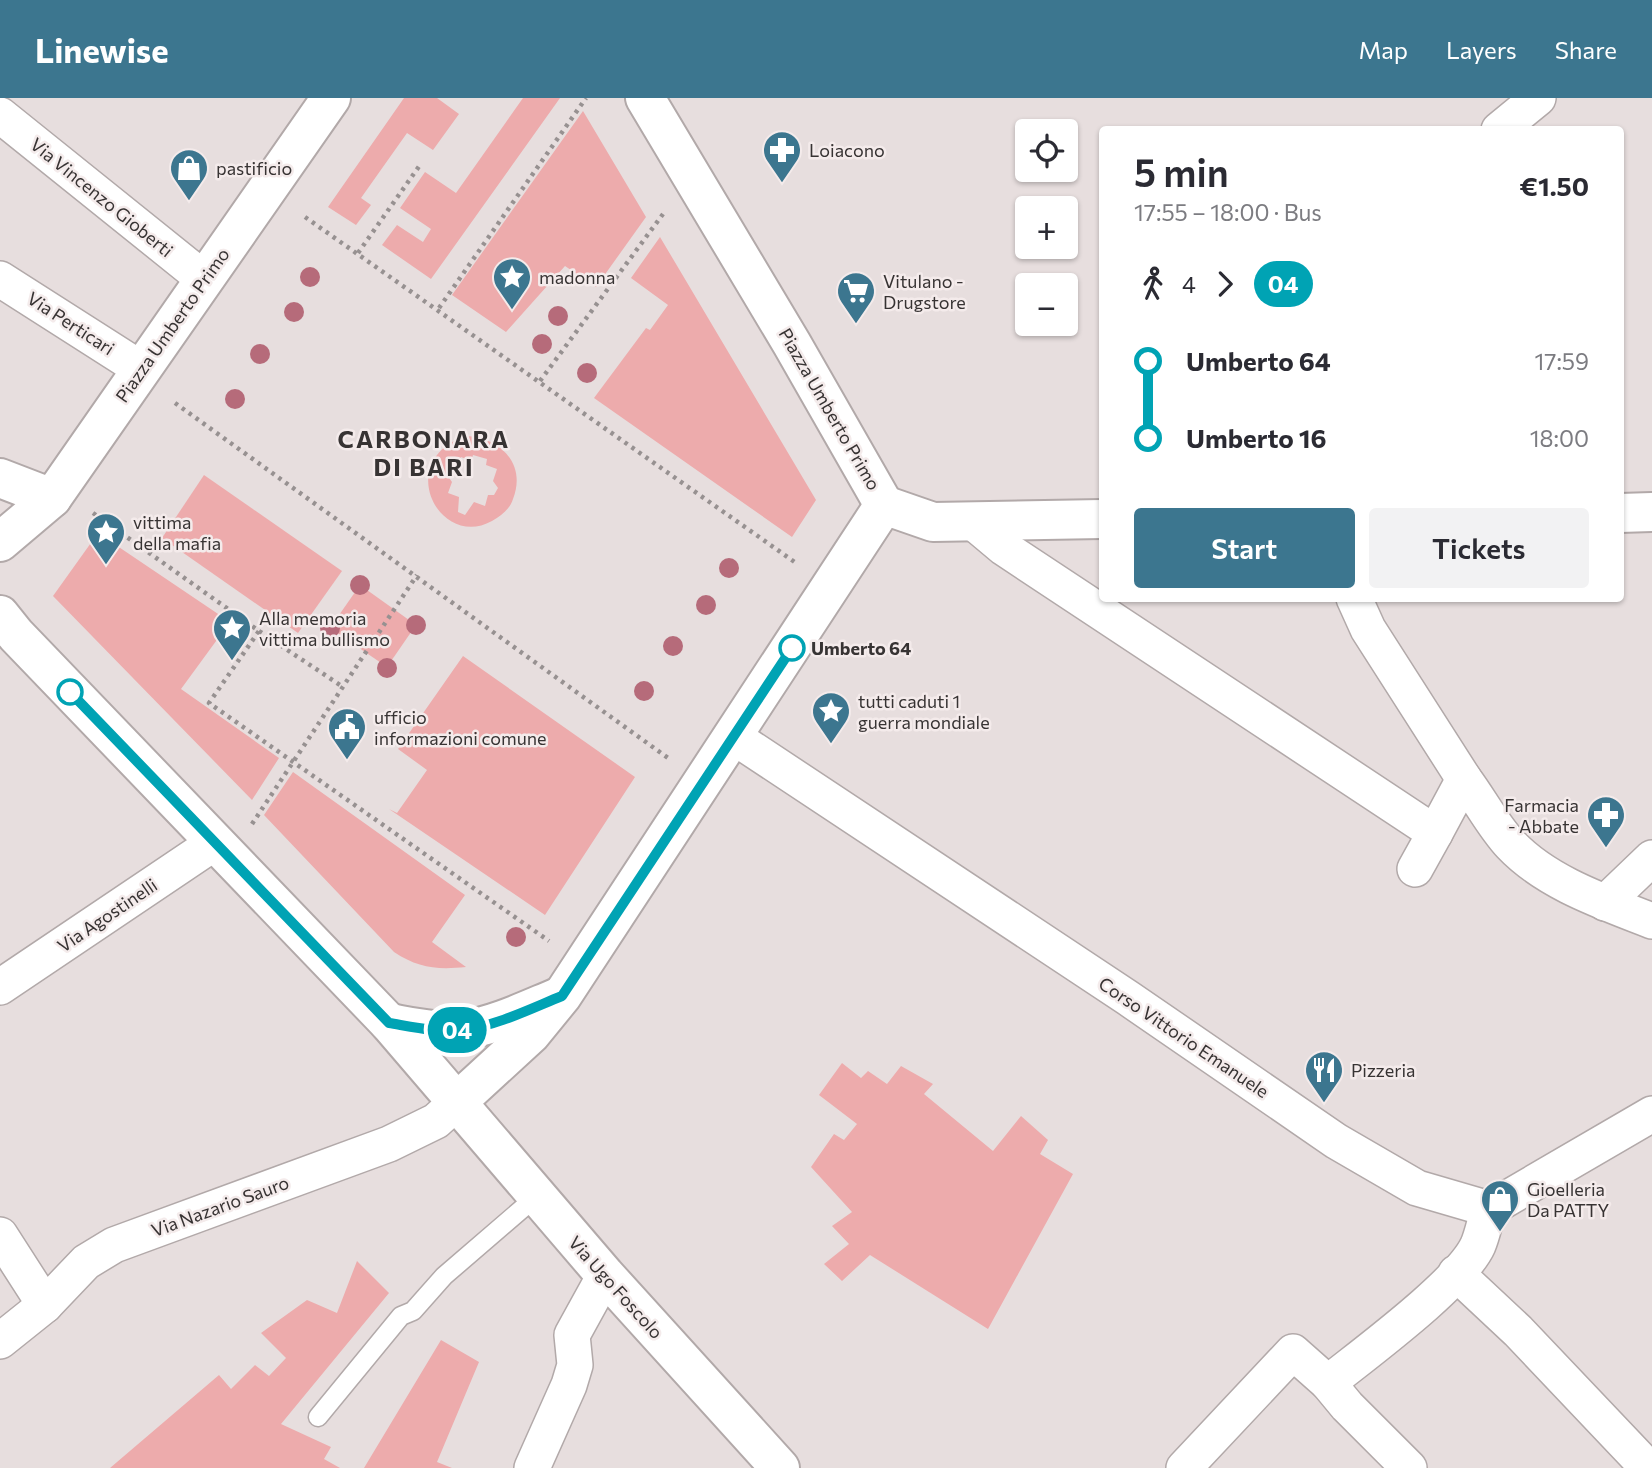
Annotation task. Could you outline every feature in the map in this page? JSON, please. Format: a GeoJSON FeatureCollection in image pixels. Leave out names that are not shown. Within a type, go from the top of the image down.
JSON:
{"type":"FeatureCollection","features":[{"type":"Feature","properties":{"kind":"street","name":"Piazza Umberto Primo"},"geometry":{"type":"LineString","coordinates":[[0,542],[69,503],[141,369],[331,98]]}},
{"type":"Feature","properties":{"kind":"street","name":"Piazza Umberto Primo"},"geometry":{"type":"LineString","coordinates":[[458,1101],[531,1034],[562,996],[884,505],[792,344],[645,98]]}},
{"type":"Feature","properties":{"kind":"street"},"geometry":{"type":"LineString","coordinates":[[1504,126],[1538,98]]}},
{"type":"Feature","properties":{"kind":"street","name":"Via Vincenzo Gioberti"},"geometry":{"type":"LineString","coordinates":[[0,115],[204,279]]}},
{"type":"Feature","properties":{"kind":"street","name":"Via Perticari"},"geometry":{"type":"LineString","coordinates":[[0,279],[141,369]]}},
{"type":"Feature","properties":{"kind":"street"},"geometry":{"type":"LineString","coordinates":[[0,478],[69,503]]}},
{"type":"Feature","properties":{"kind":"street"},"geometry":{"type":"LineString","coordinates":[[884,505],[933,522],[1099,519]]}},
{"type":"Feature","properties":{"kind":"street"},"geometry":{"type":"LineString","coordinates":[[1624,513],[1652,512]]}},
{"type":"Feature","properties":{"kind":"street"},"geometry":{"type":"LineString","coordinates":[[974,522],[1004,548],[1435,834]]}},
{"type":"Feature","properties":{"kind":"street"},"geometry":{"type":"LineString","coordinates":[[1356,602],[1368,629],[1464,779],[1512,845],[1548,873],[1605,903],[1652,921]]}},
{"type":"Feature","properties":{"kind":"street"},"geometry":{"type":"LineString","coordinates":[[0,615],[16,635],[389,1023],[458,1101]]}},
{"type":"Feature","properties":{"kind":"street","name":"Corso Vittorio Emanuele"},"geometry":{"type":"LineString","coordinates":[[734,737],[1128,998],[1336,1141],[1417,1188],[1489,1209]]}},
{"type":"Feature","properties":{"kind":"street"},"geometry":{"type":"LineString","coordinates":[[1415,869],[1464,779]]}},
{"type":"Feature","properties":{"kind":"street","name":"Via Agostinelli"},"geometry":{"type":"LineString","coordinates":[[0,987],[214,842]]}},
{"type":"Feature","properties":{"kind":"street"},"geometry":{"type":"LineString","coordinates":[[1605,903],[1652,858]]}},
{"type":"Feature","properties":{"kind":"street"},"geometry":{"type":"LineString","coordinates":[[389,1023],[424,1029],[464,1030],[509,1017],[562,996]]}},
{"type":"Feature","properties":{"kind":"street","name":"Via Ugo Foscolo"},"geometry":{"type":"LineString","coordinates":[[458,1101],[605,1275],[780,1468]]}},
{"type":"Feature","properties":{"kind":"street","name":"Via Nazario Sauro"},"geometry":{"type":"LineString","coordinates":[[0,1341],[45,1305],[86,1262],[114,1245],[389,1144],[436,1121],[458,1101]]}},
{"type":"Feature","properties":{"kind":"street"},"geometry":{"type":"LineString","coordinates":[[1328,1383],[1401,1324],[1456,1273],[1477,1247],[1489,1209],[1652,1114]]}},
{"type":"Feature","properties":{"kind":"street"},"geometry":{"type":"LineString","coordinates":[[0,1235],[45,1305]]}},
{"type":"Feature","properties":{"kind":"street"},"geometry":{"type":"LineString","coordinates":[[1456,1273],[1518,1331],[1648,1468]]}},
{"type":"Feature","properties":{"kind":"street"},"geometry":{"type":"LineString","coordinates":[[532,1468],[569,1385],[575,1365],[572,1335],[605,1275]]}},
{"type":"Feature","properties":{"kind":"street"},"geometry":{"type":"LineString","coordinates":[[1184,1468],[1293,1352],[1328,1383],[1347,1406],[1409,1468]]}},
{"type":"Feature","properties":{"kind":"lane"},"geometry":{"type":"LineString","coordinates":[[318,1417],[401,1316],[413,1311],[444,1276],[537,1196]]}},
{"type":"Feature","properties":{"kind":"path"},"geometry":{"type":"LineString","coordinates":[[439,308],[586,98]]}},
{"type":"Feature","properties":{"kind":"path"},"geometry":{"type":"LineString","coordinates":[[358,253],[420,165]]}},
{"type":"Feature","properties":{"kind":"path"},"geometry":{"type":"LineString","coordinates":[[540,381],[663,214]]}},
{"type":"Feature","properties":{"kind":"path"},"geometry":{"type":"LineString","coordinates":[[305,217],[439,308],[799,566]]}},
{"type":"Feature","properties":{"kind":"path"},"geometry":{"type":"LineString","coordinates":[[174,403],[670,759]]}},
{"type":"Feature","properties":{"kind":"path"},"geometry":{"type":"LineString","coordinates":[[69,503],[343,687]]}},
{"type":"Feature","properties":{"kind":"path"},"geometry":{"type":"LineString","coordinates":[[250,827],[417,575]]}},
{"type":"Feature","properties":{"kind":"path"},"geometry":{"type":"LineString","coordinates":[[259,631],[209,703],[549,941]]}},
{"type":"Feature","properties":{"kind":"shaded area"},"geometry":{"type":"Polygon","coordinates":[[[404,98],[437,98],[459,114],[433,150],[407,133],[361,198],[371,205],[356,225],[328,207],[404,98]]]}},
{"type":"Feature","properties":{"kind":"shaded area"},"geometry":{"type":"Polygon","coordinates":[[[523,98],[560,98],[431,279],[382,245],[397,225],[423,242],[431,229],[400,208],[425,172],[456,193],[523,98]]]}},
{"type":"Feature","properties":{"kind":"shaded area"},"geometry":{"type":"Polygon","coordinates":[[[583,111],[646,217],[596,287],[565,266],[506,332],[452,295],[583,111]]]}},
{"type":"Feature","properties":{"kind":"shaded area"},"geometry":{"type":"Polygon","coordinates":[[[660,237],[816,500],[792,537],[594,398],[646,328],[650,330],[668,305],[631,278],[660,237]]]}},
{"type":"Feature","properties":{"kind":"shaded area"},"geometry":{"type":"Polygon","coordinates":[[[465,436],[489,441],[507,454],[516,474],[516,486],[512,503],[505,512],[492,521],[473,527],[456,524],[442,514],[432,499],[428,482],[432,464],[443,448],[465,436]],[[473,455],[471,461],[461,457],[456,468],[448,470],[447,475],[452,482],[448,493],[459,497],[458,512],[465,515],[474,502],[485,506],[488,495],[494,495],[498,488],[493,481],[497,469],[486,465],[487,459],[473,455]]]}},
{"type":"Feature","properties":{"kind":"shaded area"},"geometry":{"type":"Polygon","coordinates":[[[204,475],[342,571],[298,633],[162,538],[204,475]]]}},
{"type":"Feature","properties":{"kind":"shaded area"},"geometry":{"type":"Polygon","coordinates":[[[98,533],[230,622],[181,689],[279,758],[252,800],[53,596],[98,533]]]}},
{"type":"Feature","properties":{"kind":"shaded area"},"geometry":{"type":"Polygon","coordinates":[[[360,585],[416,625],[387,667],[330,628],[360,585]]]}},
{"type":"Feature","properties":{"kind":"shaded area"},"geometry":{"type":"Polygon","coordinates":[[[463,656],[635,777],[545,915],[389,809],[397,813],[427,770],[398,749],[463,656]]]}},
{"type":"Feature","properties":{"kind":"shaded area"},"geometry":{"type":"Polygon","coordinates":[[[293,772],[465,895],[432,942],[466,967],[428,967],[411,962],[394,952],[264,815],[293,772]]]}},
{"type":"Feature","properties":{"kind":"shaded area"},"geometry":{"type":"Polygon","coordinates":[[[842,1063],[861,1078],[868,1071],[887,1084],[901,1066],[933,1084],[924,1094],[993,1151],[1021,1116],[1048,1140],[1040,1154],[1073,1174],[988,1329],[870,1255],[842,1281],[824,1264],[849,1244],[832,1226],[852,1212],[811,1167],[834,1134],[844,1140],[857,1124],[819,1095],[842,1063]]]}},
{"type":"Feature","properties":{"kind":"shaded area"},"geometry":{"type":"Polygon","coordinates":[[[357,1261],[389,1293],[281,1424],[331,1447],[324,1459],[340,1468],[110,1468],[219,1375],[231,1389],[255,1365],[269,1376],[286,1358],[261,1333],[307,1300],[337,1313],[357,1261]]]}},
{"type":"Feature","properties":{"kind":"shaded area"},"geometry":{"type":"Polygon","coordinates":[[[441,1340],[479,1362],[437,1462],[452,1468],[364,1468],[441,1340]]]}},
{"type":"Feature","properties":{"kind":"bus line","name":"04"},"geometry":{"type":"LineString","coordinates":[[70,692],[389,1023],[424,1029],[464,1030],[509,1017],[562,996],[792,648]]}},
{"type":"Feature","properties":{"kind":"place","name":"Loiacono"},"geometry":{"type":"Point","coordinates":[782,184]}},
{"type":"Feature","properties":{"kind":"place","name":"pastificio"},"geometry":{"type":"Point","coordinates":[189,202]}},
{"type":"Feature","properties":{"kind":"place","name":"madonna"},"geometry":{"type":"Point","coordinates":[512,311]}},
{"type":"Feature","properties":{"kind":"place","name":"Vitulano - Drugstore"},"geometry":{"type":"Point","coordinates":[856,325]}},
{"type":"Feature","properties":{"kind":"place","name":"vittima della mafia"},"geometry":{"type":"Point","coordinates":[106,566]}},
{"type":"Feature","properties":{"kind":"place","name":"Umberto 64"},"geometry":{"type":"Point","coordinates":[792,648]}},
{"type":"Feature","properties":{"kind":"place","name":"Alla memoria vittima bullismo"},"geometry":{"type":"Point","coordinates":[232,662]}},
{"type":"Feature","properties":{"kind":"place","name":"tutti caduti 1 guerra mondiale"},"geometry":{"type":"Point","coordinates":[831,745]}},
{"type":"Feature","properties":{"kind":"place","name":"ufficio informazioni comune"},"geometry":{"type":"Point","coordinates":[347,761]}},
{"type":"Feature","properties":{"kind":"place","name":"Farmacia - Abbate"},"geometry":{"type":"Point","coordinates":[1606,849]}},
{"type":"Feature","properties":{"kind":"place","name":"Pizzeria"},"geometry":{"type":"Point","coordinates":[1324,1104]}},
{"type":"Feature","properties":{"kind":"place","name":"Gioelleria Da PATTY"},"geometry":{"type":"Point","coordinates":[1500,1233]}},
{"type":"Feature","properties":{"kind":"district","name":"CARBONARA DI BARI"},"geometry":{"type":"Point","coordinates":[424,452]}}]}
